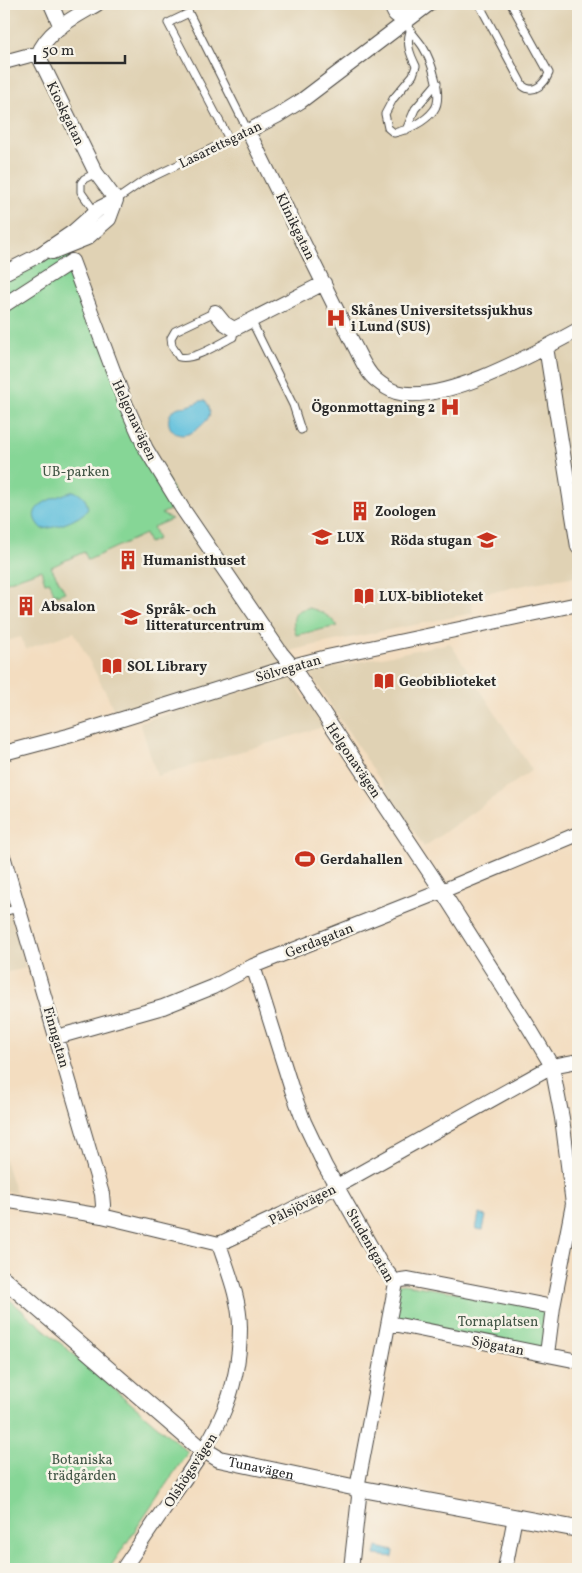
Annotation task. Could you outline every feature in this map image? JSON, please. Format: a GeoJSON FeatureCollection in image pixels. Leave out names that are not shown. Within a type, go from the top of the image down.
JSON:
{"type":"FeatureCollection","features":[{"type":"Feature","properties":{"kind":"street"},"geometry":{"type":"LineString","coordinates":[[51,4],[61,27]]}},
{"type":"Feature","properties":{"kind":"street"},"geometry":{"type":"LineString","coordinates":[[4,62],[30,55],[38,55],[40,48],[54,32],[97,4]]}},
{"type":"Feature","properties":{"kind":"street"},"geometry":{"type":"LineString","coordinates":[[390,4],[395,14],[408,27]]}},
{"type":"Feature","properties":{"kind":"street"},"geometry":{"type":"LineString","coordinates":[[403,4],[408,27]]}},
{"type":"Feature","properties":{"kind":"street","name":"Lasarettsgatan"},"geometry":{"type":"LineString","coordinates":[[248,131],[287,110],[408,27],[429,4]]}},
{"type":"Feature","properties":{"kind":"street","name":"Kioskgatan"},"geometry":{"type":"LineString","coordinates":[[38,55],[96,173],[116,200]]}},
{"type":"Feature","properties":{"kind":"street","name":"Klinikgatan"},"geometry":{"type":"LineString","coordinates":[[248,131],[354,345],[371,376],[384,385],[396,392],[419,394],[442,390],[481,377],[578,330]]}},
{"type":"Feature","properties":{"kind":"street"},"geometry":{"type":"LineString","coordinates":[[39,255],[58,250],[87,238],[109,219],[116,200]]}},
{"type":"Feature","properties":{"kind":"street","name":"Lasarettsgatan"},"geometry":{"type":"LineString","coordinates":[[4,273],[39,255],[73,232],[95,212],[116,200]]}},
{"type":"Feature","properties":{"kind":"street","name":"Helgonavägen"},"geometry":{"type":"LineString","coordinates":[[4,305],[72,261],[126,405],[146,449],[182,508],[281,653],[292,666],[442,891],[552,1066],[562,1118],[573,1204],[546,1354]]}},
{"type":"Feature","properties":{"kind":"street"},"geometry":{"type":"LineString","coordinates":[[215,312],[224,323],[234,329],[324,283]]}},
{"type":"Feature","properties":{"kind":"street"},"geometry":{"type":"LineString","coordinates":[[546,347],[578,547]]}},
{"type":"Feature","properties":{"kind":"street","name":"Sölvegatan"},"geometry":{"type":"LineString","coordinates":[[4,753],[76,733],[292,666],[578,604]]}},
{"type":"Feature","properties":{"kind":"street","name":"Gerdagatan"},"geometry":{"type":"LineString","coordinates":[[57,1037],[163,1007],[213,987],[253,966],[442,891],[578,834]]}},
{"type":"Feature","properties":{"kind":"street","name":"Finngatan"},"geometry":{"type":"LineString","coordinates":[[4,859],[102,1194],[102,1216]]}},
{"type":"Feature","properties":{"kind":"street","name":"Studentgatan"},"geometry":{"type":"LineString","coordinates":[[253,966],[304,1122],[326,1166],[380,1263],[396,1283],[357,1488],[359,1497],[351,1569]]}},
{"type":"Feature","properties":{"kind":"street","name":"Pålsjövägen"},"geometry":{"type":"LineString","coordinates":[[219,1244],[337,1186],[552,1066],[578,1061]]}},
{"type":"Feature","properties":{"kind":"street"},"geometry":{"type":"LineString","coordinates":[[4,1200],[102,1216],[219,1244]]}},
{"type":"Feature","properties":{"kind":"street","name":"Olshögsvägen"},"geometry":{"type":"LineString","coordinates":[[123,1569],[205,1451],[228,1404],[238,1358],[240,1327],[232,1284],[219,1244]]}},
{"type":"Feature","properties":{"kind":"street","name":"Tunavägen"},"geometry":{"type":"LineString","coordinates":[[4,1279],[188,1439],[219,1459],[357,1488],[578,1529]]}},
{"type":"Feature","properties":{"kind":"street"},"geometry":{"type":"LineString","coordinates":[[396,1283],[408,1279],[553,1307]]}},
{"type":"Feature","properties":{"kind":"street","name":"Sjögatan"},"geometry":{"type":"LineString","coordinates":[[389,1323],[578,1361]]}},
{"type":"Feature","properties":{"kind":"street"},"geometry":{"type":"LineString","coordinates":[[505,1569],[515,1517]]}},
{"type":"Feature","properties":{"kind":"lane"},"geometry":{"type":"LineString","coordinates":[[478,4],[523,86],[534,90],[542,85],[549,73],[511,4]]}},
{"type":"Feature","properties":{"kind":"lane","name":"Klinikgatan"},"geometry":{"type":"LineString","coordinates":[[229,139],[168,23],[189,13],[248,131]]}},
{"type":"Feature","properties":{"kind":"lane"},"geometry":{"type":"LineString","coordinates":[[408,27],[423,47],[433,68],[437,83],[435,110],[406,131],[394,133],[388,128],[385,114],[393,100],[413,75],[416,66],[407,40],[408,27]]}},
{"type":"Feature","properties":{"kind":"lane"},"geometry":{"type":"LineString","coordinates":[[406,131],[415,109],[437,83]]}},
{"type":"Feature","properties":{"kind":"lane","name":"Lasarettsgatan"},"geometry":{"type":"LineString","coordinates":[[116,200],[142,182],[248,131]]}},
{"type":"Feature","properties":{"kind":"lane"},"geometry":{"type":"LineString","coordinates":[[95,212],[81,192],[81,183],[96,173]]}},
{"type":"Feature","properties":{"kind":"lane"},"geometry":{"type":"LineString","coordinates":[[215,312],[174,332],[171,338],[172,346],[179,357],[185,359],[233,337],[234,329]]}},
{"type":"Feature","properties":{"kind":"lane"},"geometry":{"type":"LineString","coordinates":[[251,320],[293,405],[301,430]]}},
{"type":"Feature","properties":{"kind":"lane"},"geometry":{"type":"LineString","coordinates":[[4,912],[18,908]]}},
{"type":"Feature","properties":{"kind":"shaded area","name":"Skånes Universitetssjukhus i Lund (SUS)"},"geometry":{"type":"Polygon","coordinates":[[[4,4],[578,4],[578,576],[470,596],[473,613],[282,653],[292,666],[118,720],[74,632],[26,649],[21,637],[4,642],[4,579],[158,469],[72,261],[73,232],[4,273],[4,4]]]}},
{"type":"Feature","properties":{"kind":"shaded area"},"geometry":{"type":"Polygon","coordinates":[[[450,643],[532,770],[424,847],[309,672],[450,643]]]}},
{"type":"Feature","properties":{"kind":"shaded area"},"geometry":{"type":"Polygon","coordinates":[[[291,676],[323,727],[157,776],[140,722],[291,676]]]}},
{"type":"Feature","properties":{"kind":"shaded area"},"geometry":{"type":"Polygon","coordinates":[[[4,892],[26,968],[4,973],[4,953],[7,952],[4,942],[4,892]]]}},
{"type":"Feature","properties":{"kind":"shaded area"},"geometry":{"type":"Polygon","coordinates":[[[4,1157],[16,1193],[4,1191],[4,1157]]]}},
{"type":"Feature","properties":{"kind":"green space","name":"UB-parken"},"geometry":{"type":"Polygon","coordinates":[[[73,232],[72,261],[110,363],[180,505],[161,514],[172,519],[153,527],[158,539],[149,543],[145,534],[88,560],[84,552],[51,567],[65,592],[57,595],[57,593],[54,594],[50,582],[45,583],[41,570],[4,583],[4,273],[73,232]]]}},
{"type":"Feature","properties":{"kind":"green space"},"geometry":{"type":"Polygon","coordinates":[[[308,608],[325,614],[338,626],[296,635],[294,617],[298,611],[308,608]]]}},
{"type":"Feature","properties":{"kind":"green space","name":"Tornaplatsen"},"geometry":{"type":"Polygon","coordinates":[[[396,1283],[553,1307],[547,1354],[389,1323],[396,1283]]]}},
{"type":"Feature","properties":{"kind":"green space","name":"Botaniska trädgården"},"geometry":{"type":"Polygon","coordinates":[[[4,1295],[188,1452],[109,1569],[4,1569],[4,1295]]]}},
{"type":"Feature","properties":{"kind":"water"},"geometry":{"type":"Polygon","coordinates":[[[205,400],[210,411],[209,416],[195,431],[185,435],[177,434],[172,430],[169,424],[169,417],[172,411],[179,407],[205,400]]]}},
{"type":"Feature","properties":{"kind":"water"},"geometry":{"type":"Polygon","coordinates":[[[74,491],[84,498],[88,509],[79,517],[67,523],[42,529],[36,521],[34,514],[37,508],[50,500],[74,491]]]}},
{"type":"Feature","properties":{"kind":"water"},"geometry":{"type":"Polygon","coordinates":[[[479,1214],[486,1216],[483,1230],[476,1229],[479,1214]]]}},
{"type":"Feature","properties":{"kind":"water"},"geometry":{"type":"Polygon","coordinates":[[[377,1547],[394,1551],[393,1557],[375,1555],[377,1547]]]}},
{"type":"Feature","properties":{"kind":"place","name":"Skånes Universitetssjukhus i Lund (SUS)"},"geometry":{"type":"Point","coordinates":[336,318]}},
{"type":"Feature","properties":{"kind":"place","name":"Ögonmottagning 2"},"geometry":{"type":"Point","coordinates":[450,407]}},
{"type":"Feature","properties":{"kind":"place","name":"Zoologen"},"geometry":{"type":"Point","coordinates":[360,511]}},
{"type":"Feature","properties":{"kind":"place","name":"LUX"},"geometry":{"type":"Point","coordinates":[322,537]}},
{"type":"Feature","properties":{"kind":"place","name":"Röda stugan"},"geometry":{"type":"Point","coordinates":[487,540]}},
{"type":"Feature","properties":{"kind":"place","name":"Humanisthuset"},"geometry":{"type":"Point","coordinates":[128,560]}},
{"type":"Feature","properties":{"kind":"place","name":"LUX-biblioteket"},"geometry":{"type":"Point","coordinates":[364,596]}},
{"type":"Feature","properties":{"kind":"place","name":"Absalon"},"geometry":{"type":"Point","coordinates":[26,606]}},
{"type":"Feature","properties":{"kind":"place","name":"Språk- och litteraturcentrum"},"geometry":{"type":"Point","coordinates":[131,617]}},
{"type":"Feature","properties":{"kind":"place","name":"SOL Library"},"geometry":{"type":"Point","coordinates":[112,666]}},
{"type":"Feature","properties":{"kind":"place","name":"Geobiblioteket"},"geometry":{"type":"Point","coordinates":[384,681]}},
{"type":"Feature","properties":{"kind":"place","name":"Gerdahallen"},"geometry":{"type":"Point","coordinates":[305,859]}}]}
